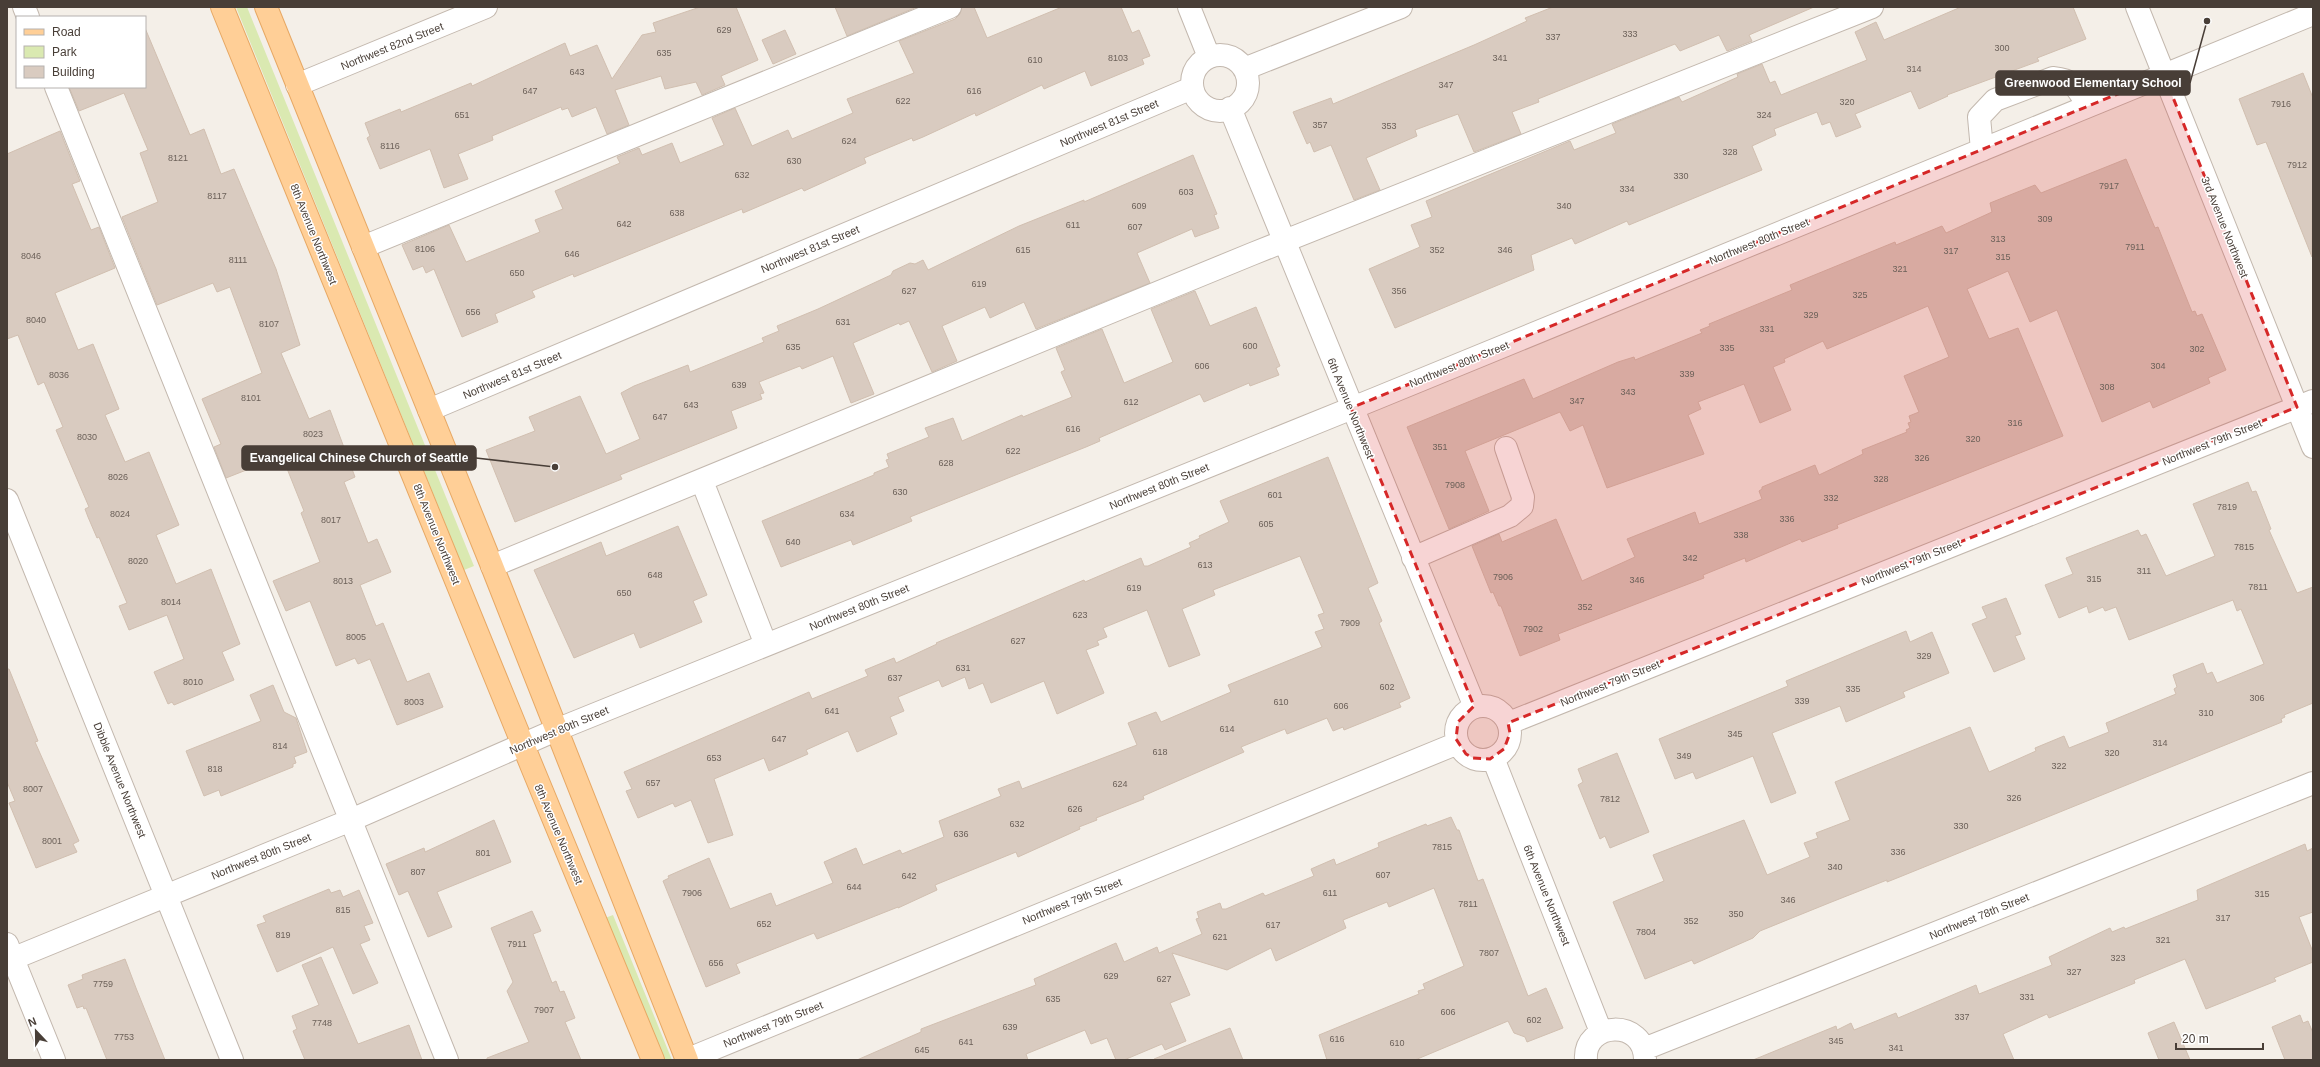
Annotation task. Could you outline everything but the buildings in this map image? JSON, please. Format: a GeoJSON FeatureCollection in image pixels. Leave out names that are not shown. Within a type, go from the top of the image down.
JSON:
{"type":"FeatureCollection","features":[{"type":"Feature","properties":{"kind":"main road","name":"8th Avenue Northwest"},"geometry":{"type":"LineString","coordinates":[[222,7],[522,745],[653,1060]]}},
{"type":"Feature","properties":{"kind":"main road"},"geometry":{"type":"LineString","coordinates":[[266,7],[492,566],[686,1060]]}},
{"type":"Feature","properties":{"kind":"street","name":"Northwest 82nd Street"},"geometry":{"type":"LineString","coordinates":[[297,85],[486,7]]}},
{"type":"Feature","properties":{"kind":"street"},"geometry":{"type":"LineString","coordinates":[[363,247],[950,7]]}},
{"type":"Feature","properties":{"kind":"street"},"geometry":{"type":"LineString","coordinates":[[1189,7],[1210,57]]}},
{"type":"Feature","properties":{"kind":"street"},"geometry":{"type":"LineString","coordinates":[[1244,69],[1401,7]]}},
{"type":"Feature","properties":{"kind":"street"},"geometry":{"type":"LineString","coordinates":[[492,566],[1283,241],[1872,7]]}},
{"type":"Feature","properties":{"kind":"street","name":"3rd Avenue Northwest"},"geometry":{"type":"LineString","coordinates":[[2137,7],[2164,75],[2305,404],[2313,447]]}},
{"type":"Feature","properties":{"kind":"street","name":"Northwest 80th Street"},"geometry":{"type":"LineString","coordinates":[[9,955],[350,820],[556,730],[1351,408],[2313,14]]}},
{"type":"Feature","properties":{"kind":"street"},"geometry":{"type":"LineString","coordinates":[[1217,55],[1228,56],[1235,59],[1244,69],[1248,84],[1246,94],[1241,101],[1230,108],[1217,111],[1208,108],[1195,97],[1192,88],[1192,80],[1196,69],[1200,63],[1210,57],[1217,55]]}},
{"type":"Feature","properties":{"kind":"street"},"geometry":{"type":"LineString","coordinates":[[1982,150],[1979,117],[1994,100],[2053,78],[2063,79],[2076,85],[2088,106]]}},
{"type":"Feature","properties":{"kind":"street"},"geometry":{"type":"LineString","coordinates":[[56,88],[447,1060]]}},
{"type":"Feature","properties":{"kind":"street","name":"Northwest 81st Street"},"geometry":{"type":"LineString","coordinates":[[429,410],[1192,88]]}},
{"type":"Feature","properties":{"kind":"street","name":"6th Avenue Northwest"},"geometry":{"type":"LineString","coordinates":[[1230,108],[1351,408],[1475,708]]}},
{"type":"Feature","properties":{"kind":"street","name":"Northwest 79th Street"},"geometry":{"type":"LineString","coordinates":[[1508,723],[2305,404]]}},
{"type":"Feature","properties":{"kind":"street"},"geometry":{"type":"LineString","coordinates":[[1413,558],[1510,516],[1522,506],[1524,497],[1506,448]]}},
{"type":"Feature","properties":{"kind":"street"},"geometry":{"type":"LineString","coordinates":[[702,481],[766,645]]}},
{"type":"Feature","properties":{"kind":"street","name":"Dibble Avenue Northwest"},"geometry":{"type":"LineString","coordinates":[[7,500],[232,1060]]}},
{"type":"Feature","properties":{"kind":"street"},"geometry":{"type":"LineString","coordinates":[[1488,706],[1497,709],[1508,723],[1510,733],[1508,742],[1504,750],[1493,758],[1482,760],[1473,758],[1466,754],[1458,743],[1456,731],[1458,722],[1463,714],[1475,708],[1488,706]]}},
{"type":"Feature","properties":{"kind":"street","name":"Northwest 79th Street"},"geometry":{"type":"LineString","coordinates":[[686,1060],[1458,743]]}},
{"type":"Feature","properties":{"kind":"street","name":"6th Avenue Northwest"},"geometry":{"type":"LineString","coordinates":[[1493,758],[1602,1032]]}},
{"type":"Feature","properties":{"kind":"street","name":"Northwest 78th Street"},"geometry":{"type":"LineString","coordinates":[[1645,1055],[2313,783]]}},
{"type":"Feature","properties":{"kind":"street"},"geometry":{"type":"LineString","coordinates":[[9,955],[54,1060]]}},
{"type":"Feature","properties":{"kind":"street"},"geometry":{"type":"LineString","coordinates":[[1586,1060],[1588,1048],[1602,1032],[1611,1029],[1631,1033],[1639,1040],[1645,1055]]}},
{"type":"Feature","properties":{"kind":"highlighted area"},"geometry":{"type":"Polygon","coordinates":[[[2164,75],[2297,407],[1508,723],[1510,733],[1504,749],[1490,759],[1473,758],[1466,754],[1456,739],[1458,722],[1474,706],[1351,408],[2164,75]]]}},
{"type":"Feature","properties":{"kind":"green space"},"geometry":{"type":"Polygon","coordinates":[[[236,7],[247,7],[474,566],[464,570],[236,7]]]}},
{"type":"Feature","properties":{"kind":"green space"},"geometry":{"type":"Polygon","coordinates":[[[613,915],[672,1060],[663,1060],[605,918],[613,915]]]}},
{"type":"Feature","properties":{"kind":"place","name":"Greenwood Elementary School"},"geometry":{"type":"Point","coordinates":[2207,21]}},
{"type":"Feature","properties":{"kind":"place","name":"Evangelical Chinese Church of Seattle"},"geometry":{"type":"Point","coordinates":[555,467]}}]}
